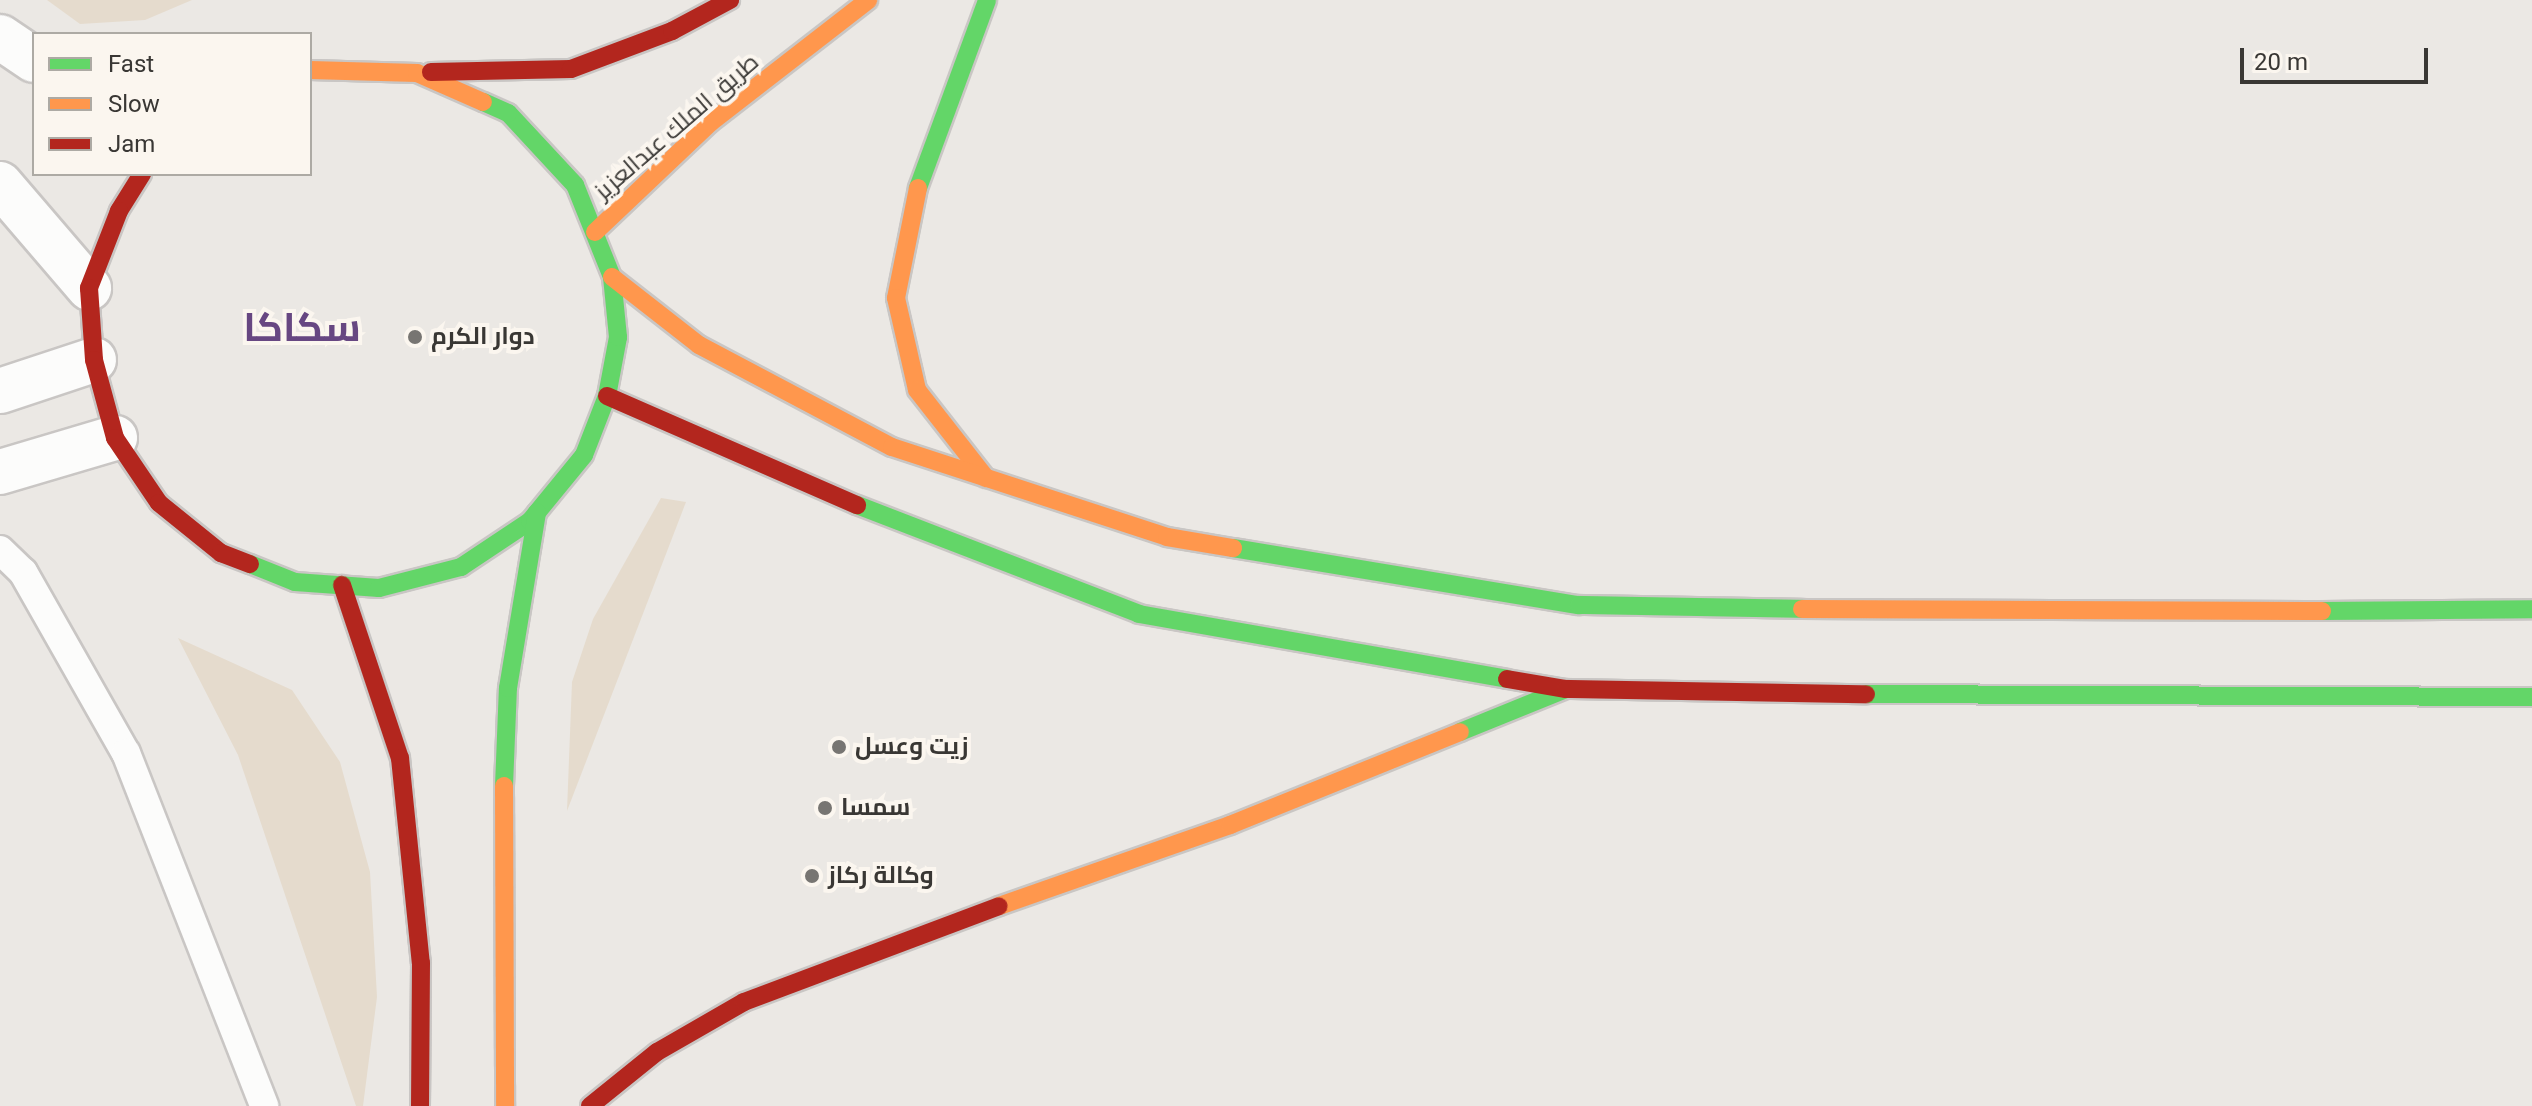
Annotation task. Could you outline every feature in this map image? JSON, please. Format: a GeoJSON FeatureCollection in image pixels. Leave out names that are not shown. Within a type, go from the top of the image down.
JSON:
{"type":"FeatureCollection","features":[{"type":"Feature","properties":{"kind":"main road"},"geometry":{"type":"LineString","coordinates":[[312,70],[417,73],[571,69],[672,31],[730,0]]}},
{"type":"Feature","properties":{"kind":"main road","name":"طريق الملك عبدالعزيز"},"geometry":{"type":"LineString","coordinates":[[595,232],[711,122],[868,0]]}},
{"type":"Feature","properties":{"kind":"main road"},"geometry":{"type":"LineString","coordinates":[[986,478],[917,390],[896,298],[916,194],[987,0]]}},
{"type":"Feature","properties":{"kind":"main road"},"geometry":{"type":"LineString","coordinates":[[141,176],[119,211],[89,288],[94,360],[115,438],[159,503],[221,553],[295,582],[379,588],[461,567],[537,512],[584,455],[607,396],[618,337],[612,277],[575,185],[508,113],[417,73]]}},
{"type":"Feature","properties":{"kind":"main road"},"geometry":{"type":"LineString","coordinates":[[612,277],[699,345],[892,447],[1167,537],[1579,605],[1997,613],[2532,609]]}},
{"type":"Feature","properties":{"kind":"main road"},"geometry":{"type":"LineString","coordinates":[[607,396],[881,515],[1139,614],[1566,689],[2003,697],[2532,697]]}},
{"type":"Feature","properties":{"kind":"main road"},"geometry":{"type":"LineString","coordinates":[[505,1106],[502,854],[508,688],[537,512]]}},
{"type":"Feature","properties":{"kind":"main road"},"geometry":{"type":"LineString","coordinates":[[342,585],[400,758],[421,963],[420,1106]]}},
{"type":"Feature","properties":{"kind":"main road"},"geometry":{"type":"LineString","coordinates":[[590,1106],[657,1052],[744,1002],[910,937],[1230,825],[1566,689]]}},
{"type":"Feature","properties":{"kind":"street"},"geometry":{"type":"LineString","coordinates":[[0,37],[32,59]]}},
{"type":"Feature","properties":{"kind":"street"},"geometry":{"type":"LineString","coordinates":[[0,184],[89,288]]}},
{"type":"Feature","properties":{"kind":"street"},"geometry":{"type":"LineString","coordinates":[[0,391],[94,360]]}},
{"type":"Feature","properties":{"kind":"street"},"geometry":{"type":"LineString","coordinates":[[0,472],[115,438]]}},
{"type":"Feature","properties":{"kind":"lane"},"geometry":{"type":"LineString","coordinates":[[0,550],[23,572],[126,753],[264,1106]]}},
{"type":"Feature","properties":{"kind":"shaded area"},"geometry":{"type":"Polygon","coordinates":[[[47,0],[192,0],[145,20],[80,24],[47,0]]]}},
{"type":"Feature","properties":{"kind":"shaded area"},"geometry":{"type":"Polygon","coordinates":[[[661,498],[686,502],[567,811],[572,682],[593,619],[661,498]]]}},
{"type":"Feature","properties":{"kind":"shaded area"},"geometry":{"type":"Polygon","coordinates":[[[178,638],[292,690],[340,762],[370,872],[377,997],[363,1106],[356,1106],[238,755],[178,638]]]}},
{"type":"Feature","properties":{"kind":"traffic: fast"},"geometry":{"type":"LineString","coordinates":[[918,188],[987,0]]}},
{"type":"Feature","properties":{"kind":"traffic: fast"},"geometry":{"type":"LineString","coordinates":[[250,564],[295,582],[379,588],[461,567],[530,521],[584,455],[607,396],[618,337],[612,277],[575,185],[508,113],[483,102]]}},
{"type":"Feature","properties":{"kind":"traffic: fast"},"geometry":{"type":"LineString","coordinates":[[857,505],[1139,614],[1507,679]]}},
{"type":"Feature","properties":{"kind":"traffic: fast"},"geometry":{"type":"LineString","coordinates":[[504,786],[508,688],[537,512]]}},
{"type":"Feature","properties":{"kind":"traffic: fast"},"geometry":{"type":"LineString","coordinates":[[1233,548],[1579,605],[1802,609]]}},
{"type":"Feature","properties":{"kind":"traffic: fast"},"geometry":{"type":"LineString","coordinates":[[2322,611],[2532,609]]}},
{"type":"Feature","properties":{"kind":"traffic: fast"},"geometry":{"type":"LineString","coordinates":[[1460,732],[1566,689]]}},
{"type":"Feature","properties":{"kind":"traffic: fast"},"geometry":{"type":"LineString","coordinates":[[1866,694],[2532,697]]}},
{"type":"Feature","properties":{"kind":"traffic: slow"},"geometry":{"type":"LineString","coordinates":[[595,232],[711,122],[868,0]]}},
{"type":"Feature","properties":{"kind":"traffic: slow"},"geometry":{"type":"LineString","coordinates":[[312,70],[417,73],[483,102]]}},
{"type":"Feature","properties":{"kind":"traffic: slow"},"geometry":{"type":"LineString","coordinates":[[918,188],[896,298],[917,390],[986,478]]}},
{"type":"Feature","properties":{"kind":"traffic: slow"},"geometry":{"type":"LineString","coordinates":[[612,277],[699,345],[892,447],[1167,537],[1233,548]]}},
{"type":"Feature","properties":{"kind":"traffic: slow"},"geometry":{"type":"LineString","coordinates":[[1802,609],[2322,611]]}},
{"type":"Feature","properties":{"kind":"traffic: slow"},"geometry":{"type":"LineString","coordinates":[[999,906],[1230,825],[1460,732]]}},
{"type":"Feature","properties":{"kind":"traffic: slow"},"geometry":{"type":"LineString","coordinates":[[504,786],[505,1106]]}},
{"type":"Feature","properties":{"kind":"traffic: jam"},"geometry":{"type":"LineString","coordinates":[[431,72],[571,69],[672,31],[730,0]]}},
{"type":"Feature","properties":{"kind":"traffic: jam"},"geometry":{"type":"LineString","coordinates":[[141,176],[119,211],[89,288],[94,360],[115,438],[159,503],[221,553],[250,564]]}},
{"type":"Feature","properties":{"kind":"traffic: jam"},"geometry":{"type":"LineString","coordinates":[[607,396],[857,505]]}},
{"type":"Feature","properties":{"kind":"traffic: jam"},"geometry":{"type":"LineString","coordinates":[[342,585],[400,758],[421,963],[420,1106]]}},
{"type":"Feature","properties":{"kind":"traffic: jam"},"geometry":{"type":"LineString","coordinates":[[1507,679],[1566,689],[1866,694]]}},
{"type":"Feature","properties":{"kind":"traffic: jam"},"geometry":{"type":"LineString","coordinates":[[590,1106],[657,1052],[744,1002],[999,906]]}},
{"type":"Feature","properties":{"kind":"place","name":"دوار الكرم"},"geometry":{"type":"Point","coordinates":[415,337]}},
{"type":"Feature","properties":{"kind":"place","name":"زيت وعسل"},"geometry":{"type":"Point","coordinates":[839,747]}},
{"type":"Feature","properties":{"kind":"place","name":"سمسا"},"geometry":{"type":"Point","coordinates":[825,808]}},
{"type":"Feature","properties":{"kind":"place","name":"وكالة ركاز"},"geometry":{"type":"Point","coordinates":[812,876]}},
{"type":"Feature","properties":{"kind":"district","name":"سكاكا"},"geometry":{"type":"Point","coordinates":[302,328]}}]}
